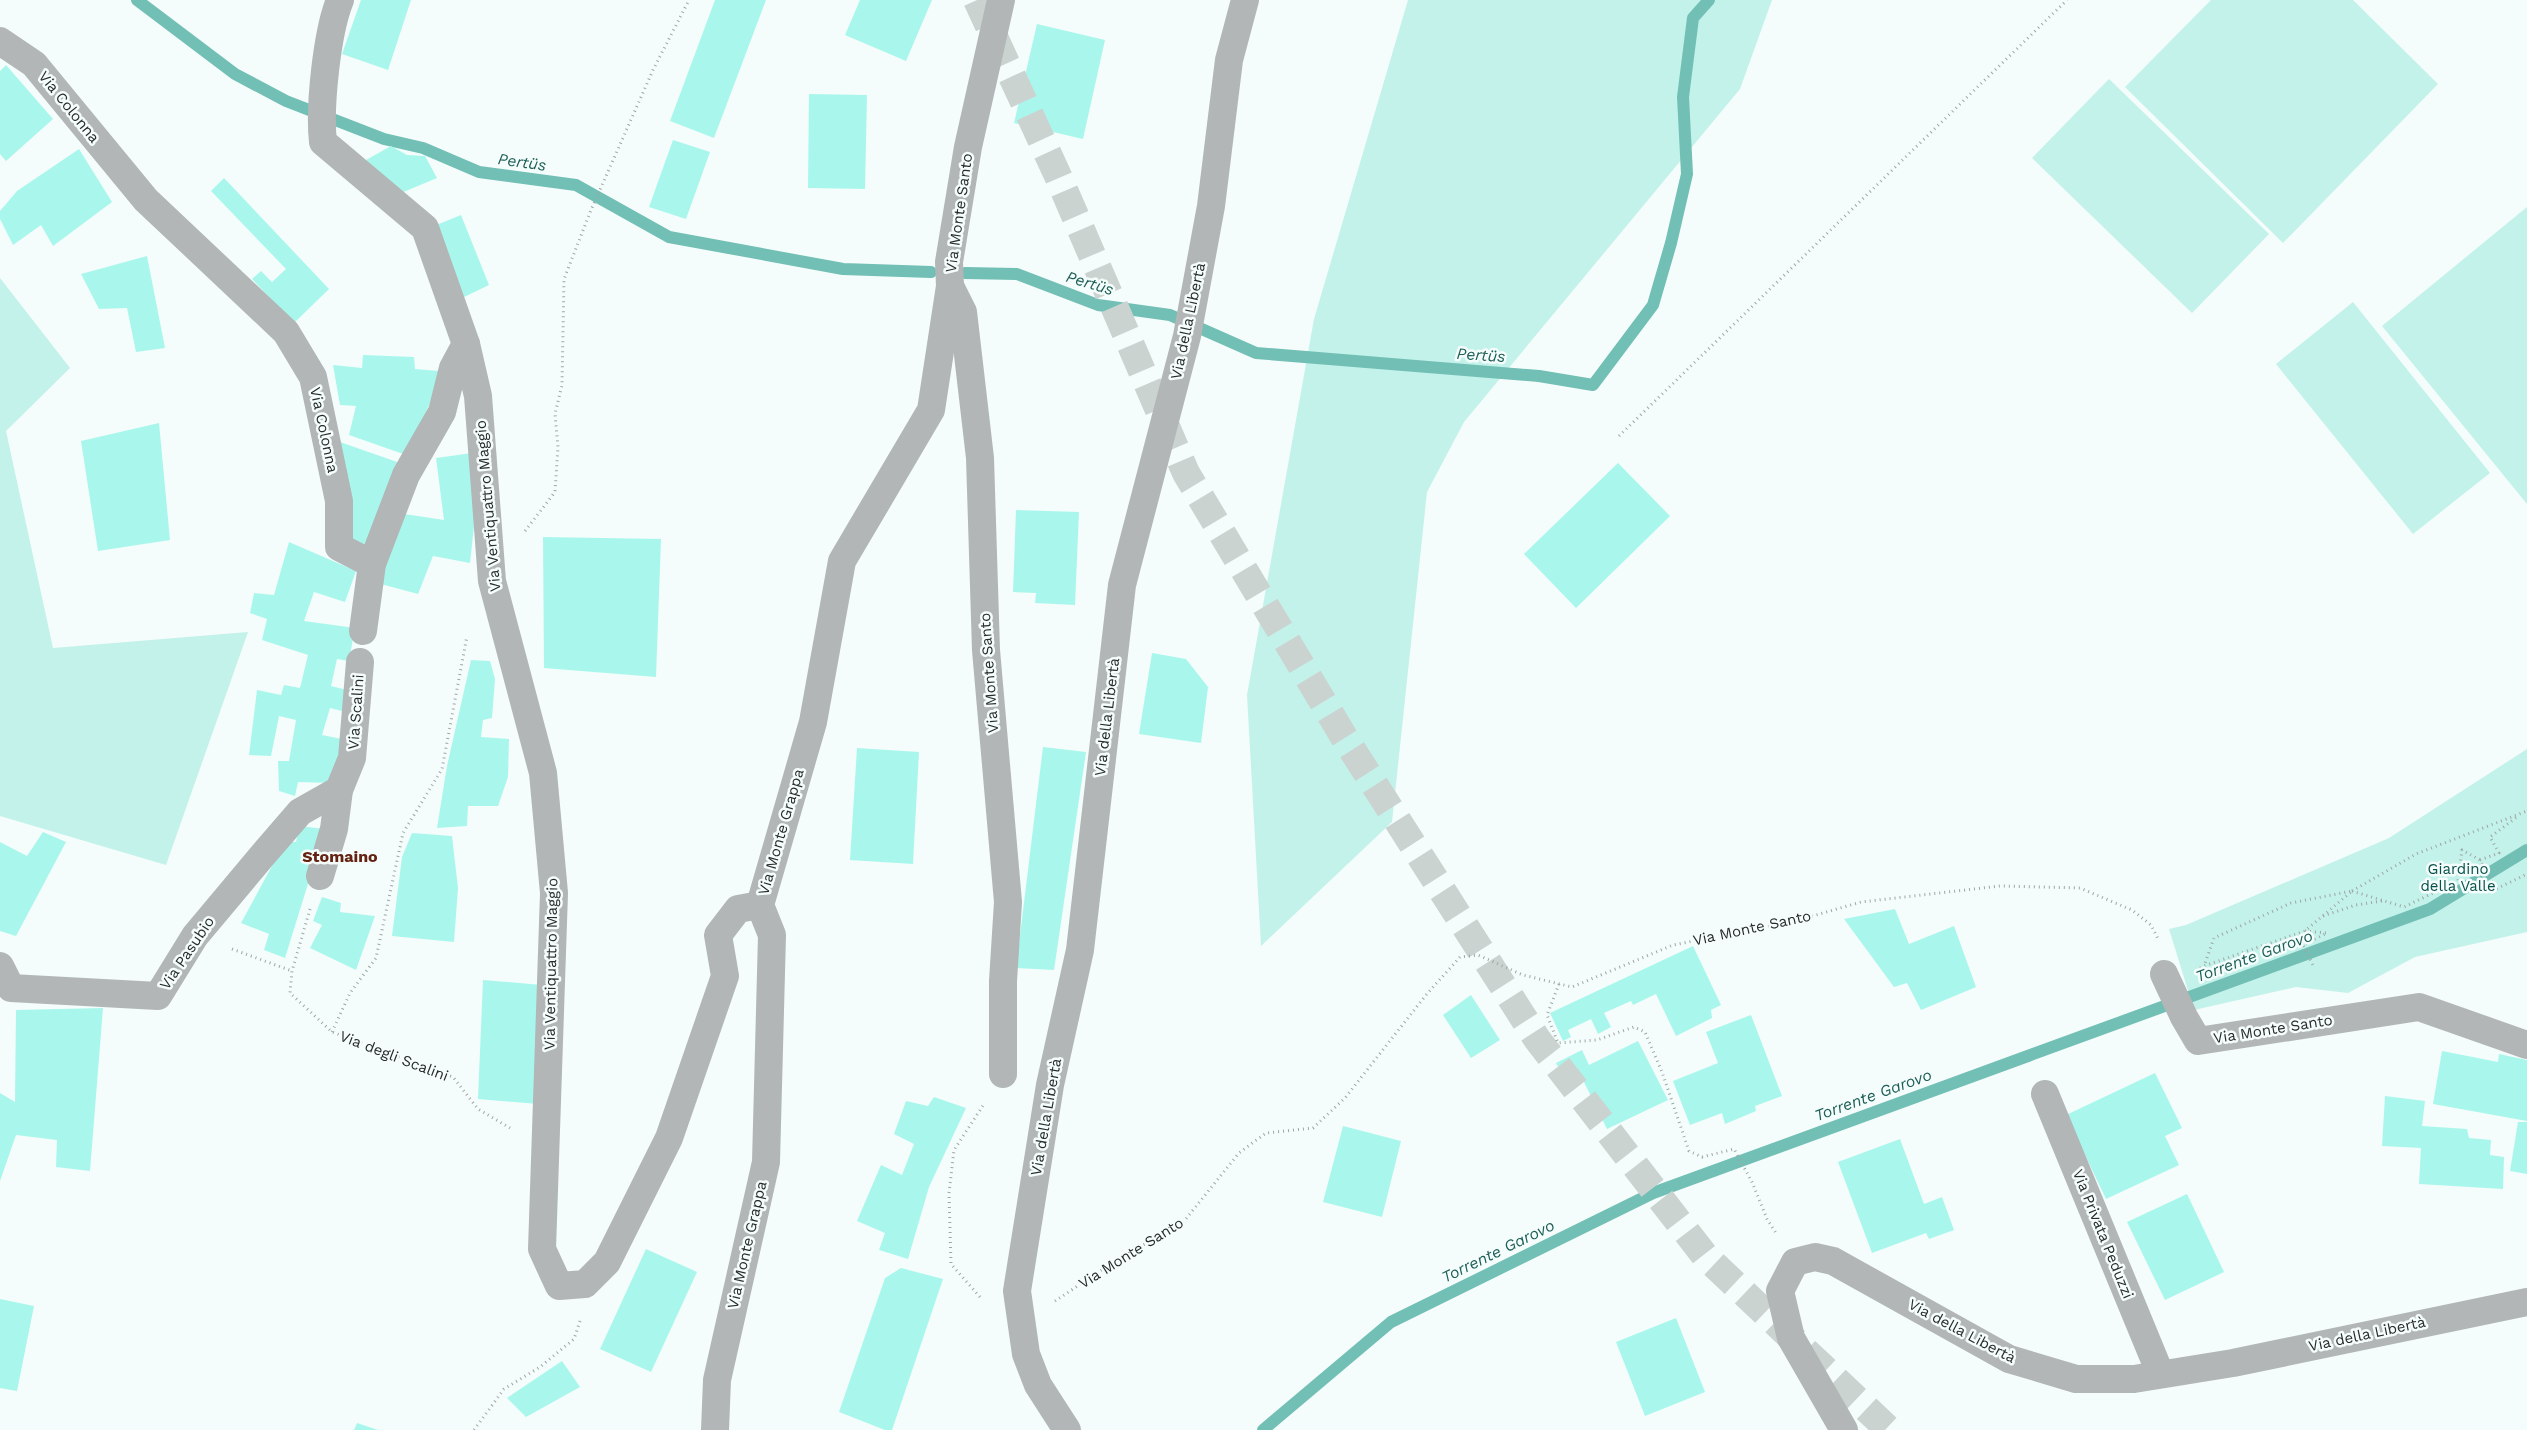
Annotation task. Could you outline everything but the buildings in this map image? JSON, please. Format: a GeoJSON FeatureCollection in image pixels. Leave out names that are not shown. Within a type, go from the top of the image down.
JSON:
{"type":"FeatureCollection","features":[{"type":"Feature","properties":{"kind":"street","name":"Via Ventiquattro Maggio"},"geometry":{"type":"LineString","coordinates":[[340,0],[330,44],[322,111],[323,142],[425,228],[466,344],[478,396],[492,582],[544,774],[554,893],[547,1150],[542,1249],[559,1286],[585,1284]]}},
{"type":"Feature","properties":{"kind":"street","name":"Via Monte Santo"},"geometry":{"type":"LineString","coordinates":[[1001,0],[968,147],[950,262],[950,286],[963,312],[980,458],[986,650],[1008,902],[1003,981],[1003,1074]]}},
{"type":"Feature","properties":{"kind":"street","name":"Via della Libertà"},"geometry":{"type":"LineString","coordinates":[[1067,1430],[1038,1385],[1026,1354],[1016,1291],[1050,1085],[1080,950],[1122,585],[1189,323],[1211,206],[1229,60],[1245,0]]}},
{"type":"Feature","properties":{"kind":"street","name":"Via Colonna"},"geometry":{"type":"LineString","coordinates":[[0,42],[34,64],[146,200],[286,332],[314,377],[340,501],[339,548],[372,564]]}},
{"type":"Feature","properties":{"kind":"street","name":"Via Monte Grappa"},"geometry":{"type":"LineString","coordinates":[[715,1430],[717,1380],[766,1162],[772,935],[760,905],[813,722],[842,561],[931,410],[950,286]]}},
{"type":"Feature","properties":{"kind":"street"},"geometry":{"type":"LineString","coordinates":[[363,631],[372,564],[406,475],[442,412],[453,368],[466,344]]}},
{"type":"Feature","properties":{"kind":"street","name":"Via Scalini"},"geometry":{"type":"LineString","coordinates":[[339,790],[352,758],[360,662]]}},
{"type":"Feature","properties":{"kind":"street"},"geometry":{"type":"LineString","coordinates":[[320,876],[334,829],[339,790]]}},
{"type":"Feature","properties":{"kind":"street","name":"Via Pasubio"},"geometry":{"type":"LineString","coordinates":[[0,966],[11,988],[158,996],[195,936],[300,812],[339,790]]}},
{"type":"Feature","properties":{"kind":"street"},"geometry":{"type":"LineString","coordinates":[[585,1284],[607,1262],[669,1138],[724,976],[718,935],[738,909],[760,905]]}},
{"type":"Feature","properties":{"kind":"street","name":"Via Monte Santo"},"geometry":{"type":"LineString","coordinates":[[2164,974],[2184,1017],[2198,1041],[2419,1006],[2527,1044]]}},
{"type":"Feature","properties":{"kind":"street","name":"Via Privata Peduzzi"},"geometry":{"type":"LineString","coordinates":[[2045,1094],[2160,1374]]}},
{"type":"Feature","properties":{"kind":"street","name":"Via della Libertà"},"geometry":{"type":"LineString","coordinates":[[1795,1262],[1815,1257],[1834,1261],[2009,1359],[2076,1379],[2134,1379],[2233,1362],[2527,1302]]}},
{"type":"Feature","properties":{"kind":"street"},"geometry":{"type":"LineString","coordinates":[[1795,1262],[1780,1291],[1791,1338],[1844,1430]]}},
{"type":"Feature","properties":{"kind":"path"},"geometry":{"type":"LineString","coordinates":[[489,547],[526,530],[556,492],[558,447],[555,414],[562,385],[564,279],[590,210],[653,70],[690,0]]}},
{"type":"Feature","properties":{"kind":"path"},"geometry":{"type":"LineString","coordinates":[[1619,436],[2067,0]]}},
{"type":"Feature","properties":{"kind":"path"},"geometry":{"type":"LineString","coordinates":[[332,1032],[350,994],[376,958],[403,833],[442,769],[471,617],[492,582]]}},
{"type":"Feature","properties":{"kind":"path"},"geometry":{"type":"LineString","coordinates":[[2196,969],[2305,931],[2352,891],[2416,854],[2527,811]]}},
{"type":"Feature","properties":{"kind":"path"},"geometry":{"type":"LineString","coordinates":[[2480,860],[2499,853],[2490,837],[2521,814]]}},
{"type":"Feature","properties":{"kind":"path"},"geometry":{"type":"LineString","coordinates":[[2204,966],[2214,938],[2291,903],[2352,891],[2404,907],[2458,881],[2462,850],[2480,860],[2496,889],[2527,874]]}},
{"type":"Feature","properties":{"kind":"path","name":"Via degli Scalini"},"geometry":{"type":"LineString","coordinates":[[320,876],[292,971],[290,993],[332,1032],[453,1077],[478,1109],[547,1150]]}},
{"type":"Feature","properties":{"kind":"path","name":"Via Monte Santo"},"geometry":{"type":"LineString","coordinates":[[1051,1304],[1104,1269],[1185,1220],[1239,1153],[1266,1133],[1313,1128],[1345,1098],[1426,995],[1460,957],[1478,955],[1523,976],[1572,987],[1673,945],[1792,922],[1861,902],[2000,886],[2080,888],[2132,910],[2151,925],[2159,940],[2164,974]]}},
{"type":"Feature","properties":{"kind":"path"},"geometry":{"type":"LineString","coordinates":[[2321,917],[2356,905],[2382,901]]}},
{"type":"Feature","properties":{"kind":"path"},"geometry":{"type":"LineString","coordinates":[[2305,931],[2327,933],[2303,945],[2313,965]]}},
{"type":"Feature","properties":{"kind":"path"},"geometry":{"type":"LineString","coordinates":[[195,936],[292,971]]}},
{"type":"Feature","properties":{"kind":"path"},"geometry":{"type":"LineString","coordinates":[[1559,984],[1547,1014],[1558,1043],[1597,1040],[1634,1028],[1645,1032],[1662,1072],[1689,1151],[1702,1158],[1734,1150],[1752,1182],[1767,1219],[1795,1262]]}},
{"type":"Feature","properties":{"kind":"path"},"geometry":{"type":"LineString","coordinates":[[982,1299],[951,1264],[949,1193],[954,1150],[1003,1074]]}},
{"type":"Feature","properties":{"kind":"path"},"geometry":{"type":"LineString","coordinates":[[474,1430],[504,1389],[540,1366],[574,1339],[585,1308],[585,1284]]}},
{"type":"Feature","properties":{"kind":"green space"},"geometry":{"type":"Polygon","coordinates":[[[1408,0],[1772,0],[1740,89],[1464,422],[1427,492],[1392,822],[1261,946],[1247,695],[1314,319],[1408,0]]]}},
{"type":"Feature","properties":{"kind":"green space"},"geometry":{"type":"Polygon","coordinates":[[[2211,0],[2353,0],[2438,84],[2283,243],[2125,87],[2211,0]]]}},
{"type":"Feature","properties":{"kind":"green space"},"geometry":{"type":"Polygon","coordinates":[[[2109,79],[2269,234],[2192,313],[2032,158],[2109,79]]]}},
{"type":"Feature","properties":{"kind":"green space"},"geometry":{"type":"Polygon","coordinates":[[[2527,207],[2527,504],[2382,326],[2527,207]]]}},
{"type":"Feature","properties":{"kind":"green space"},"geometry":{"type":"Polygon","coordinates":[[[0,278],[70,368],[6,431],[53,648],[248,632],[166,865],[0,816],[0,278]]]}},
{"type":"Feature","properties":{"kind":"green space"},"geometry":{"type":"Polygon","coordinates":[[[2353,302],[2490,473],[2413,534],[2276,364],[2353,302]]]}},
{"type":"Feature","properties":{"kind":"green space","name":"Giardino della Valle"},"geometry":{"type":"Polygon","coordinates":[[[2527,749],[2527,932],[2415,957],[2348,993],[2296,987],[2194,1010],[2169,929],[2186,925],[2389,838],[2527,749]]]}},
{"type":"Feature","properties":{"kind":"waterway","name":"Pertüs"},"geometry":{"type":"LineString","coordinates":[[137,0],[235,74],[286,101],[384,139],[423,148],[479,172],[576,185],[669,237],[843,269],[931,272]]}},
{"type":"Feature","properties":{"kind":"waterway","name":"Pertüs"},"geometry":{"type":"LineString","coordinates":[[965,273],[1017,274],[1098,305],[1170,315],[1256,353],[1539,376],[1593,385],[1653,305],[1671,243],[1687,174],[1683,97],[1693,18],[1709,0]]}},
{"type":"Feature","properties":{"kind":"waterway","name":"Torrente Garovo"},"geometry":{"type":"LineString","coordinates":[[1263,1430],[1391,1322],[1653,1193],[2430,909],[2527,850]]}},
{"type":"Feature","properties":{"kind":"tunnel"},"geometry":{"type":"LineString","coordinates":[[977,0],[1058,176],[1186,473],[1344,737],[1537,1039],[1705,1256],[1889,1430]]}},
{"type":"Feature","properties":{"kind":"district","name":"Stomaino"},"geometry":{"type":"Point","coordinates":[340,856]}}]}
